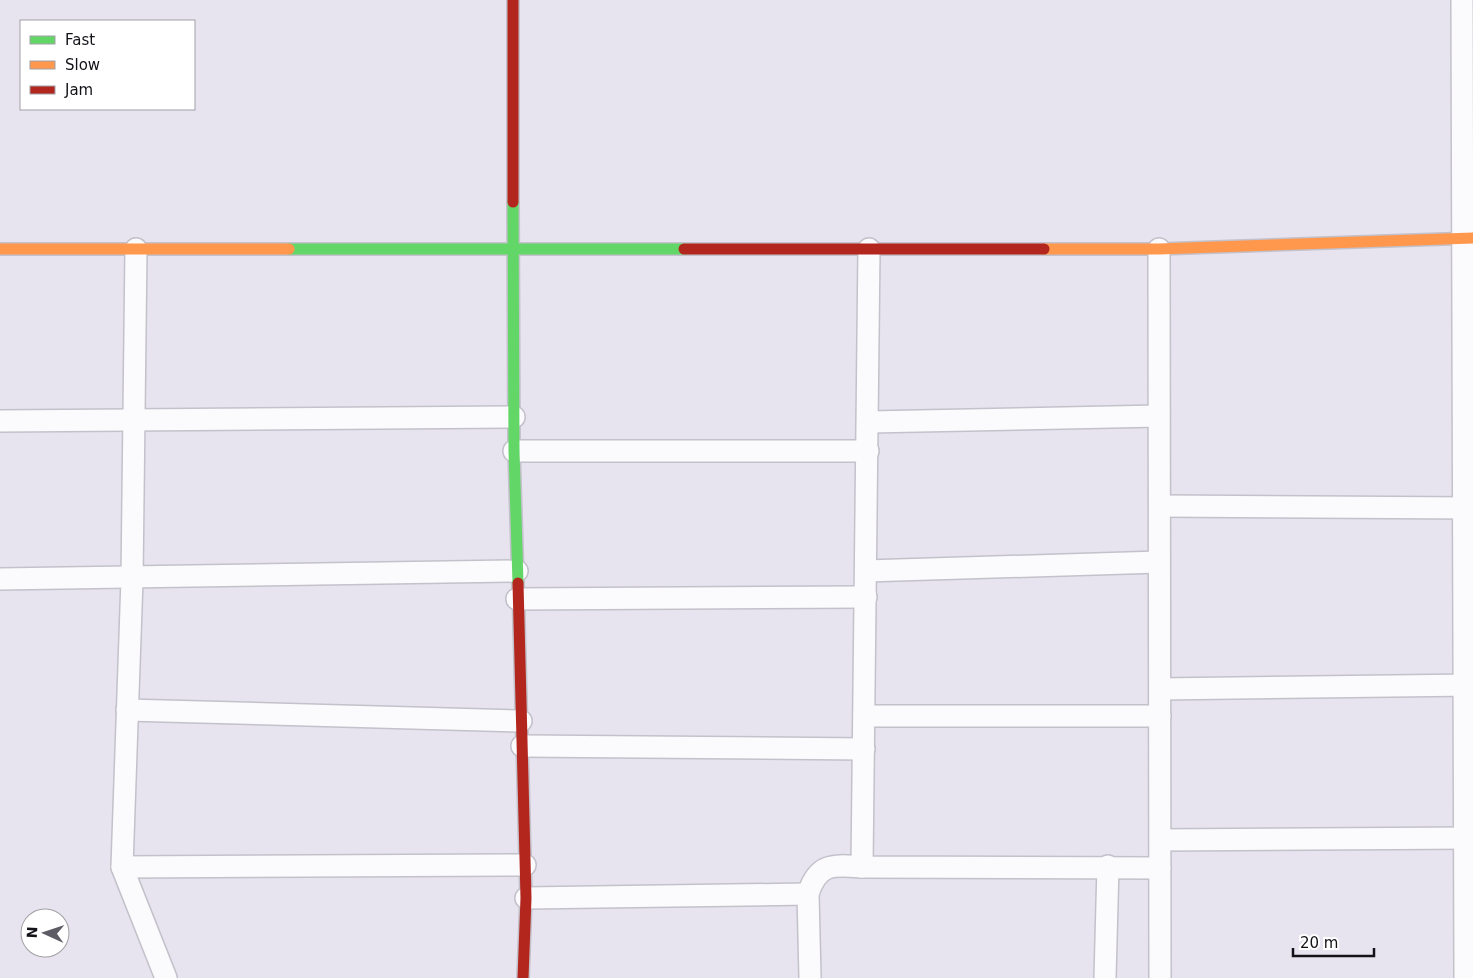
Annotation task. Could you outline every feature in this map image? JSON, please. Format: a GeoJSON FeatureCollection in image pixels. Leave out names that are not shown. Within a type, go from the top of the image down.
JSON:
{"type":"FeatureCollection","features":[{"type":"Feature","properties":{"kind":"street"},"geometry":{"type":"LineString","coordinates":[[513,0],[514,452],[526,898],[523,978]]}},
{"type":"Feature","properties":{"kind":"street"},"geometry":{"type":"LineString","coordinates":[[1462,0],[1468,238],[1469,838],[1465,978]]}},
{"type":"Feature","properties":{"kind":"street"},"geometry":{"type":"LineString","coordinates":[[0,249],[1159,249],[1468,238]]}},
{"type":"Feature","properties":{"kind":"street"},"geometry":{"type":"LineString","coordinates":[[136,249],[132,579],[122,867],[166,978]]}},
{"type":"Feature","properties":{"kind":"street"},"geometry":{"type":"LineString","coordinates":[[862,867],[869,422],[869,249]]}},
{"type":"Feature","properties":{"kind":"street"},"geometry":{"type":"LineString","coordinates":[[1159,249],[1160,978]]}},
{"type":"Feature","properties":{"kind":"street"},"geometry":{"type":"LineString","coordinates":[[869,422],[1159,416]]}},
{"type":"Feature","properties":{"kind":"street"},"geometry":{"type":"LineString","coordinates":[[0,421],[514,417]]}},
{"type":"Feature","properties":{"kind":"street"},"geometry":{"type":"LineString","coordinates":[[514,452],[868,451]]}},
{"type":"Feature","properties":{"kind":"street"},"geometry":{"type":"LineString","coordinates":[[1160,506],[1468,508]]}},
{"type":"Feature","properties":{"kind":"street"},"geometry":{"type":"LineString","coordinates":[[866,571],[1159,562]]}},
{"type":"Feature","properties":{"kind":"street"},"geometry":{"type":"LineString","coordinates":[[0,579],[132,579],[517,571]]}},
{"type":"Feature","properties":{"kind":"street"},"geometry":{"type":"LineString","coordinates":[[517,599],[866,597]]}},
{"type":"Feature","properties":{"kind":"street"},"geometry":{"type":"LineString","coordinates":[[1160,689],[1469,685]]}},
{"type":"Feature","properties":{"kind":"street"},"geometry":{"type":"LineString","coordinates":[[127,710],[521,721]]}},
{"type":"Feature","properties":{"kind":"street"},"geometry":{"type":"LineString","coordinates":[[864,716],[1160,716]]}},
{"type":"Feature","properties":{"kind":"street"},"geometry":{"type":"LineString","coordinates":[[522,746],[864,749]]}},
{"type":"Feature","properties":{"kind":"street"},"geometry":{"type":"LineString","coordinates":[[1160,840],[1469,838]]}},
{"type":"Feature","properties":{"kind":"street"},"geometry":{"type":"LineString","coordinates":[[122,867],[525,865]]}},
{"type":"Feature","properties":{"kind":"street"},"geometry":{"type":"LineString","coordinates":[[810,978],[808,894],[816,877],[831,865],[862,867],[1108,866],[1160,868]]}},
{"type":"Feature","properties":{"kind":"street"},"geometry":{"type":"LineString","coordinates":[[1105,978],[1108,866]]}},
{"type":"Feature","properties":{"kind":"street"},"geometry":{"type":"LineString","coordinates":[[526,898],[808,894]]}},
{"type":"Feature","properties":{"kind":"traffic: fast"},"geometry":{"type":"LineString","coordinates":[[513,202],[514,451],[518,583]]}},
{"type":"Feature","properties":{"kind":"traffic: fast"},"geometry":{"type":"LineString","coordinates":[[289,249],[684,249]]}},
{"type":"Feature","properties":{"kind":"traffic: slow"},"geometry":{"type":"LineString","coordinates":[[1044,249],[1159,249],[1473,238]]}},
{"type":"Feature","properties":{"kind":"traffic: slow"},"geometry":{"type":"LineString","coordinates":[[0,249],[289,249]]}},
{"type":"Feature","properties":{"kind":"traffic: jam"},"geometry":{"type":"LineString","coordinates":[[513,0],[513,202]]}},
{"type":"Feature","properties":{"kind":"traffic: jam"},"geometry":{"type":"LineString","coordinates":[[684,249],[1044,249]]}},
{"type":"Feature","properties":{"kind":"traffic: jam"},"geometry":{"type":"LineString","coordinates":[[518,583],[526,898],[523,978]]}}]}
